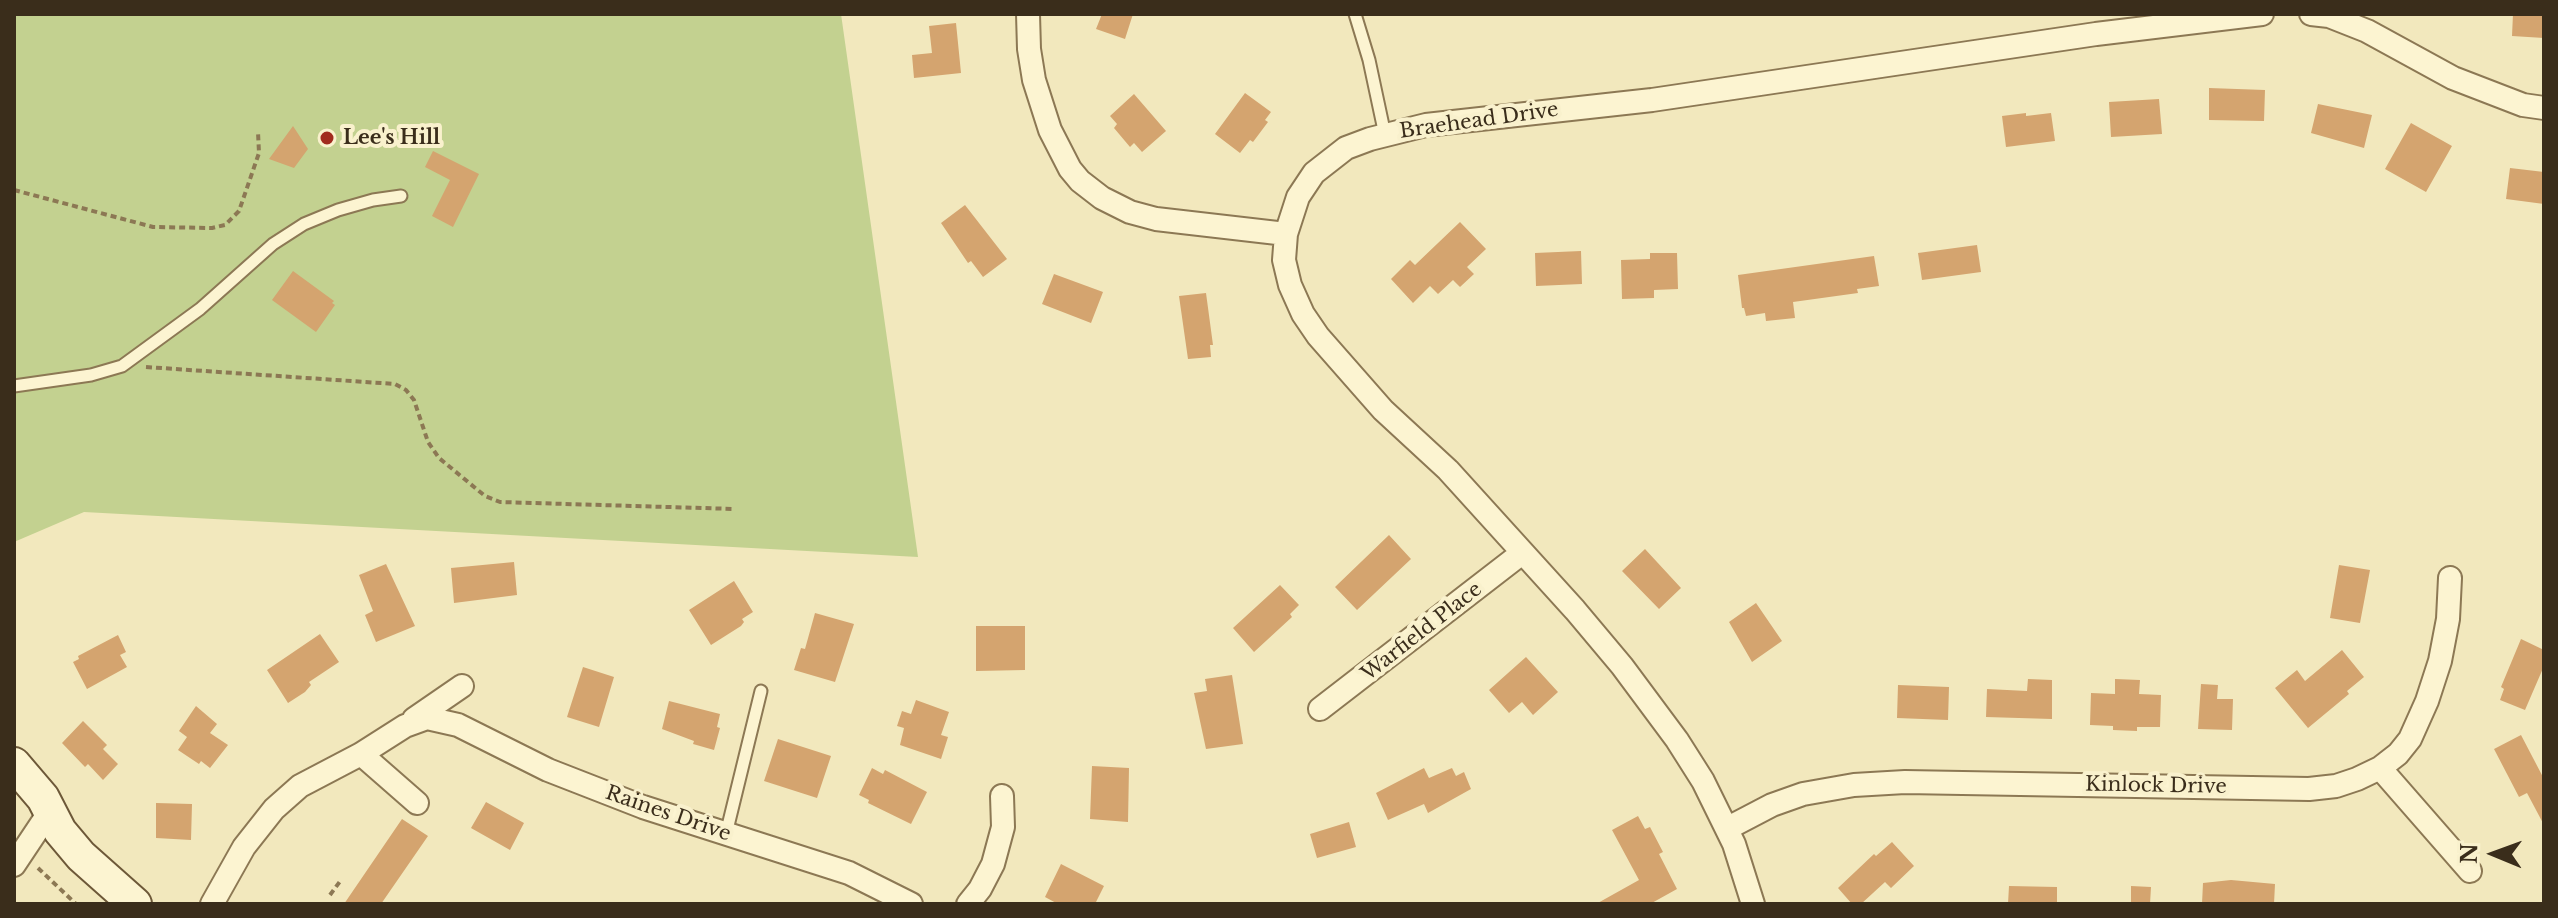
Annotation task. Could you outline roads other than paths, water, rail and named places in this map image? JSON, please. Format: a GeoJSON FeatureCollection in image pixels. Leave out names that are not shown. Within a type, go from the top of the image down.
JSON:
{"type":"FeatureCollection","features":[{"type":"Feature","properties":{"kind":"main road"},"geometry":{"type":"LineString","coordinates":[[14,764],[43,798],[50,822]]}},
{"type":"Feature","properties":{"kind":"main road"},"geometry":{"type":"LineString","coordinates":[[14,797],[50,822],[81,856],[135,904]]}},
{"type":"Feature","properties":{"kind":"street"},"geometry":{"type":"LineString","coordinates":[[1028,14],[1034,80],[1050,130],[1070,169],[1080,181],[1102,198],[1130,212],[1156,219],[1286,234]]}},
{"type":"Feature","properties":{"kind":"street","name":"Braehead Drive"},"geometry":{"type":"LineString","coordinates":[[1753,904],[1728,828],[1703,781],[1659,716],[1584,621],[1448,470],[1383,410],[1318,336],[1303,314],[1290,285],[1284,260],[1286,234],[1294,205],[1314,173],[1346,148],[1385,135],[1472,118],[1652,100],[2036,42],[2262,14]]}},
{"type":"Feature","properties":{"kind":"street"},"geometry":{"type":"LineString","coordinates":[[2324,15],[2367,31],[2453,78],[2523,105],[2544,108]]}},
{"type":"Feature","properties":{"kind":"street","name":"Warfield Place"},"geometry":{"type":"LineString","coordinates":[[1320,709],[1522,553]]}},
{"type":"Feature","properties":{"kind":"street","name":"Kinlock Drive"},"geometry":{"type":"LineString","coordinates":[[1728,828],[1772,805],[1803,794],[1854,785],[1905,782],[2309,789],[2336,786],[2380,768],[2398,754],[2410,739],[2440,661],[2448,619],[2450,578]]}},
{"type":"Feature","properties":{"kind":"street"},"geometry":{"type":"LineString","coordinates":[[212,904],[244,847],[274,809],[300,786],[361,754],[462,686]]}},
{"type":"Feature","properties":{"kind":"street","name":"Raines Drive"},"geometry":{"type":"LineString","coordinates":[[405,726],[427,718],[458,725],[548,770],[643,807],[849,873],[911,904]]}},
{"type":"Feature","properties":{"kind":"street"},"geometry":{"type":"LineString","coordinates":[[361,754],[417,803]]}},
{"type":"Feature","properties":{"kind":"street"},"geometry":{"type":"LineString","coordinates":[[2380,768],[2470,871]]}},
{"type":"Feature","properties":{"kind":"street"},"geometry":{"type":"LineString","coordinates":[[968,904],[993,864],[1002,838],[1002,796]]}},
{"type":"Feature","properties":{"kind":"street"},"geometry":{"type":"LineString","coordinates":[[25,866],[50,822]]}},
{"type":"Feature","properties":{"kind":"lane"},"geometry":{"type":"LineString","coordinates":[[1355,14],[1369,60],[1385,135]]}},
{"type":"Feature","properties":{"kind":"lane"},"geometry":{"type":"LineString","coordinates":[[14,386],[91,375],[122,366],[200,309],[273,244],[304,224],[338,210],[401,196]]}},
{"type":"Feature","properties":{"kind":"lane"},"geometry":{"type":"LineString","coordinates":[[726,835],[761,691]]}},
{"type":"Feature","properties":{"kind":"place","name":"Lee's Hill"},"geometry":{"type":"Point","coordinates":[327,138]}}]}
